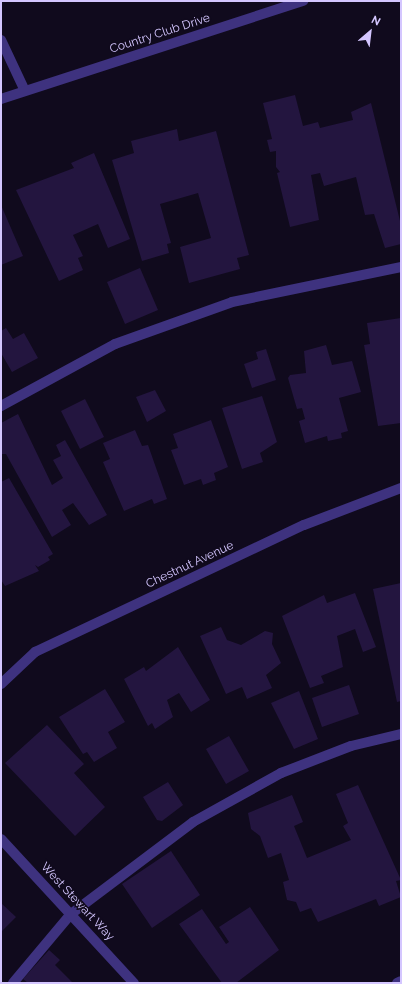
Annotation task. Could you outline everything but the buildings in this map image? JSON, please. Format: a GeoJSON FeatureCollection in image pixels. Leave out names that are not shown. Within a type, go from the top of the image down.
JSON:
{"type":"FeatureCollection","features":[{"type":"Feature","properties":{"kind":"street","name":"Country Club Drive"},"geometry":{"type":"LineString","coordinates":[[1,99],[303,1]]}},
{"type":"Feature","properties":{"kind":"street"},"geometry":{"type":"LineString","coordinates":[[1,40],[25,91]]}},
{"type":"Feature","properties":{"kind":"street"},"geometry":{"type":"LineString","coordinates":[[1,406],[115,344],[232,302],[401,267]]}},
{"type":"Feature","properties":{"kind":"street","name":"Chestnut Avenue"},"geometry":{"type":"LineString","coordinates":[[1,684],[34,652],[304,526],[401,488]]}},
{"type":"Feature","properties":{"kind":"street"},"geometry":{"type":"LineString","coordinates":[[13,983],[71,914],[193,822],[281,773],[351,746],[401,734]]}},
{"type":"Feature","properties":{"kind":"street","name":"West Stewart Way"},"geometry":{"type":"LineString","coordinates":[[1,840],[134,983]]}},
{"type":"Feature","properties":{"kind":"street"},"geometry":{"type":"LineString","coordinates":[[397,983],[401,981]]}}]}
